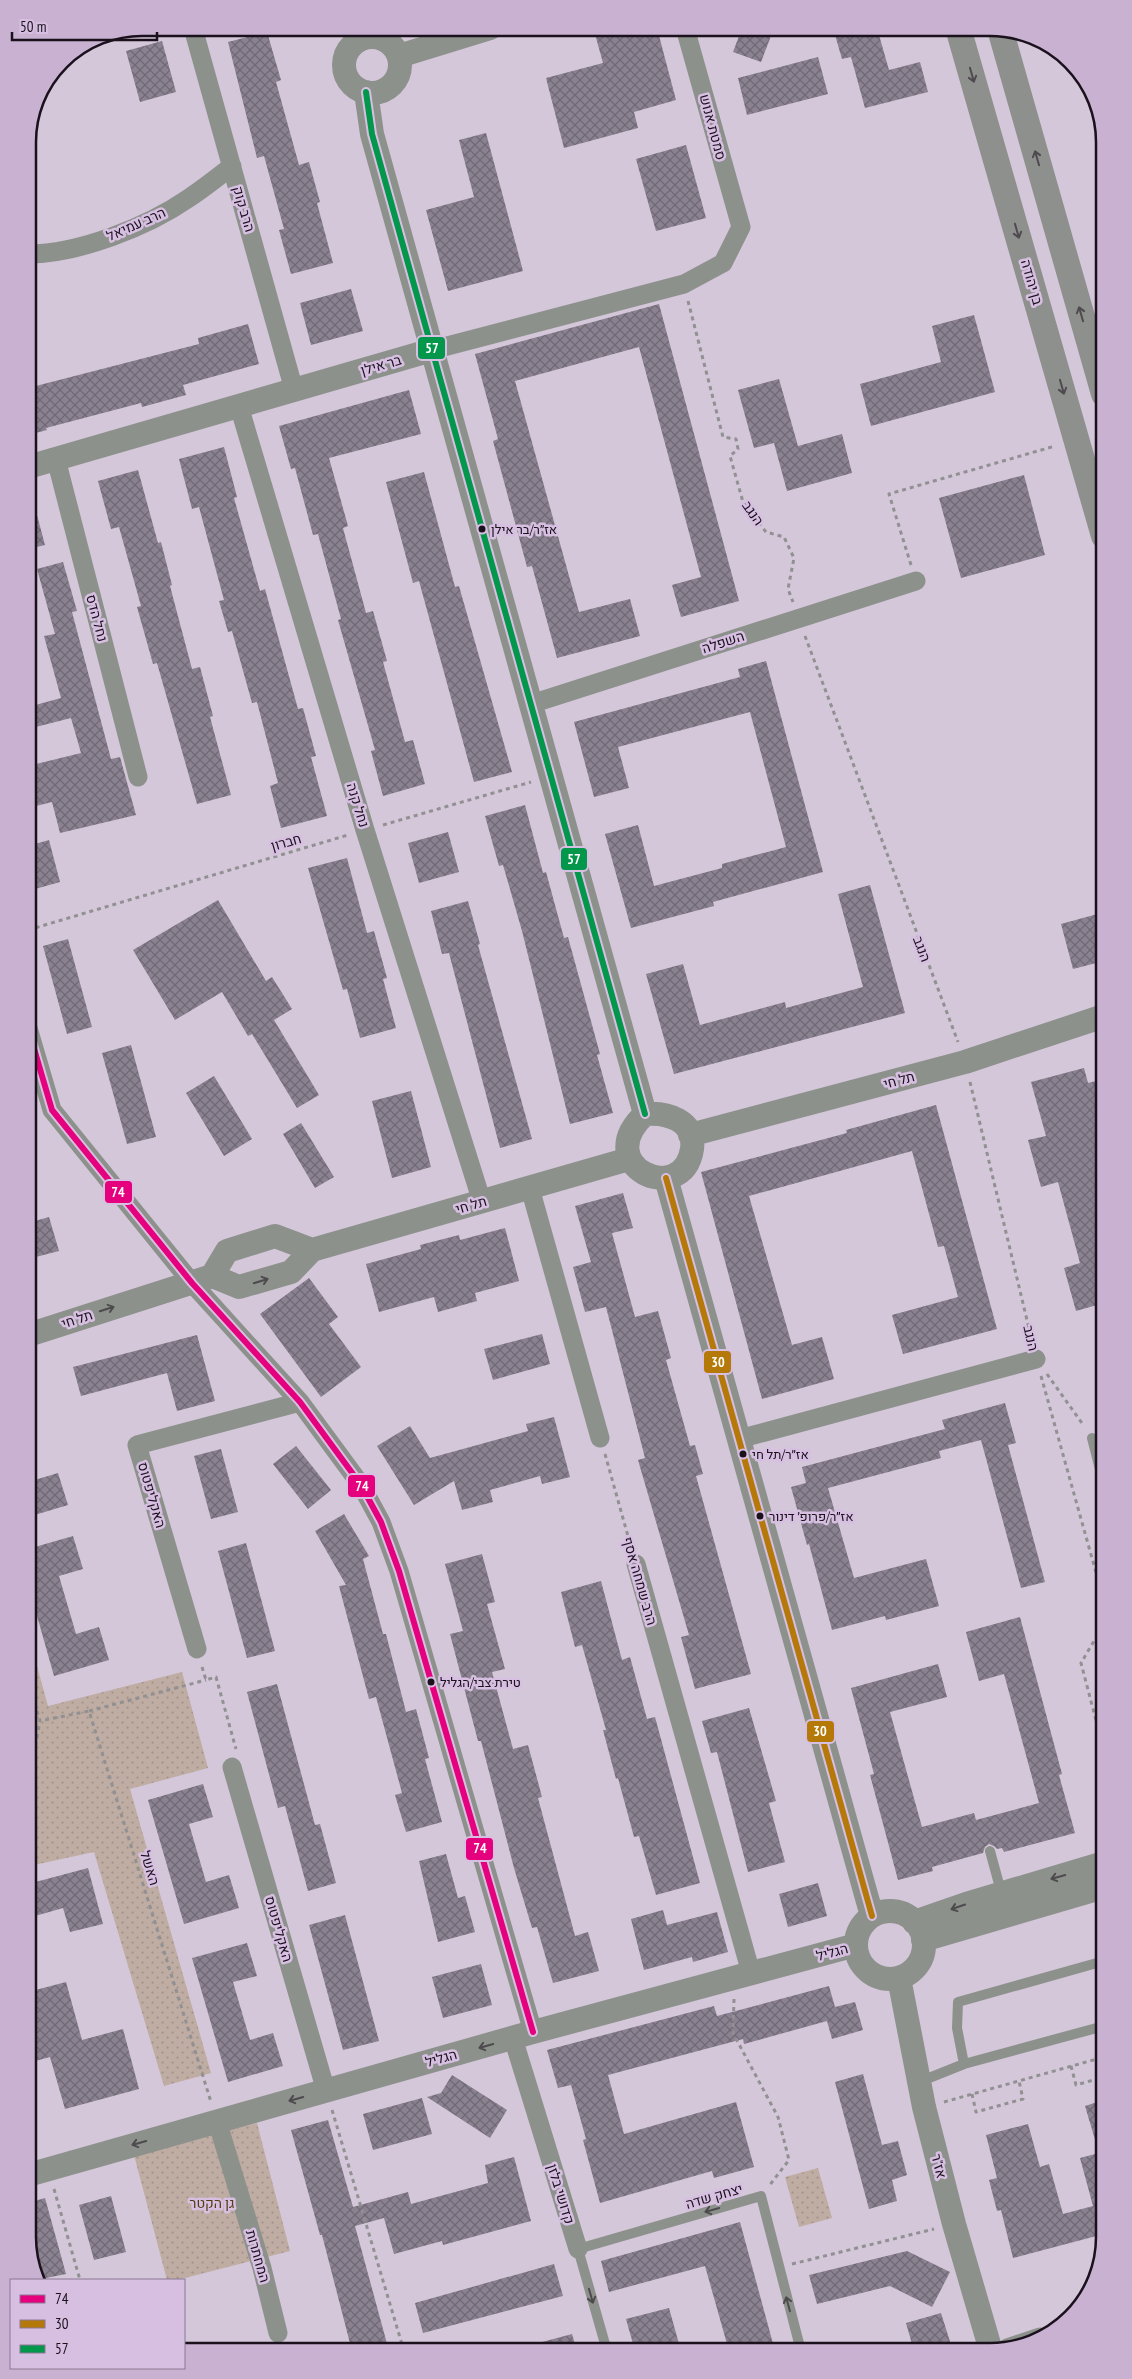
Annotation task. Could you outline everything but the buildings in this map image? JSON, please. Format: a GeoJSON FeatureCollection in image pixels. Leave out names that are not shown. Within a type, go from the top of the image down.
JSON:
{"type":"FeatureCollection","features":[{"type":"Feature","properties":{"kind":"main road","name":"בן יהודה"},"geometry":{"type":"LineString","coordinates":[[960,36],[1096,508]]}},
{"type":"Feature","properties":{"kind":"main road"},"geometry":{"type":"LineString","coordinates":[[1002,37],[1096,366]]}},
{"type":"Feature","properties":{"kind":"street","name":"הרב קוק"},"geometry":{"type":"LineString","coordinates":[[195,36],[294,390]]}},
{"type":"Feature","properties":{"kind":"street"},"geometry":{"type":"LineString","coordinates":[[350,36],[362,39],[380,38],[395,48],[399,56],[399,73],[390,87],[374,93],[366,92],[351,83],[346,76],[345,58],[350,36]]}},
{"type":"Feature","properties":{"kind":"street"},"geometry":{"type":"LineString","coordinates":[[399,56],[464,36]]}},
{"type":"Feature","properties":{"kind":"street","name":"סמטת אנוש"},"geometry":{"type":"LineString","coordinates":[[688,36],[741,227]]}},
{"type":"Feature","properties":{"kind":"street"},"geometry":{"type":"LineString","coordinates":[[366,92],[372,134],[645,1114]]}},
{"type":"Feature","properties":{"kind":"street","name":"הרב עמיאל"},"geometry":{"type":"LineString","coordinates":[[36,254],[46,254],[83,246],[136,226],[188,199],[232,166]]}},
{"type":"Feature","properties":{"kind":"street","name":"בר אילן"},"geometry":{"type":"LineString","coordinates":[[36,465],[432,350],[684,284],[723,263],[741,227]]}},
{"type":"Feature","properties":{"kind":"street","name":"נחל קנה"},"geometry":{"type":"LineString","coordinates":[[239,406],[365,830],[482,1202]]}},
{"type":"Feature","properties":{"kind":"street","name":"נחל הדס"},"geometry":{"type":"LineString","coordinates":[[56,459],[138,777]]}},
{"type":"Feature","properties":{"kind":"street","name":"השפלה"},"geometry":{"type":"LineString","coordinates":[[531,704],[798,617],[916,581]]}},
{"type":"Feature","properties":{"kind":"street","name":"תל חי"},"geometry":{"type":"LineString","coordinates":[[690,1135],[965,1062],[1096,1019]]}},
{"type":"Feature","properties":{"kind":"street","name":"קדושי בלזן"},"geometry":{"type":"LineString","coordinates":[[36,1055],[52,1110],[202,1279],[300,1402],[361,1485],[381,1522],[393,1555],[523,2035],[578,2249]]}},
{"type":"Feature","properties":{"kind":"street"},"geometry":{"type":"LineString","coordinates":[[645,1114],[665,1114],[676,1118],[685,1125],[690,1135],[692,1151],[685,1166],[677,1174],[666,1178],[644,1175],[629,1159],[627,1140],[631,1130],[645,1114]]}},
{"type":"Feature","properties":{"kind":"street","name":"תל חי"},"geometry":{"type":"LineString","coordinates":[[312,1250],[629,1159]]}},
{"type":"Feature","properties":{"kind":"street"},"geometry":{"type":"LineString","coordinates":[[666,1178],[872,1916]]}},
{"type":"Feature","properties":{"kind":"street"},"geometry":{"type":"LineString","coordinates":[[530,1188],[600,1438]]}},
{"type":"Feature","properties":{"kind":"street"},"geometry":{"type":"LineString","coordinates":[[275,1236],[312,1250],[291,1272],[239,1287],[202,1279],[227,1251],[275,1236]]}},
{"type":"Feature","properties":{"kind":"street","name":"תל חי"},"geometry":{"type":"LineString","coordinates":[[36,1332],[202,1279]]}},
{"type":"Feature","properties":{"kind":"street","name":"הנגב"},"geometry":{"type":"LineString","coordinates":[[739,1439],[1036,1359]]}},
{"type":"Feature","properties":{"kind":"street","name":"האקליפטוס"},"geometry":{"type":"LineString","coordinates":[[197,1650],[137,1445],[300,1402]]}},
{"type":"Feature","properties":{"kind":"street","name":"הרב שמחה אסף"},"geometry":{"type":"LineString","coordinates":[[636,1564],[743,1976]]}},
{"type":"Feature","properties":{"kind":"street","name":"האקליפטוס"},"geometry":{"type":"LineString","coordinates":[[232,1767],[326,2090]]}},
{"type":"Feature","properties":{"kind":"street"},"geometry":{"type":"LineString","coordinates":[[919,1931],[1005,1904],[1096,1866]]}},
{"type":"Feature","properties":{"kind":"street"},"geometry":{"type":"LineString","coordinates":[[1005,1904],[1096,1888]]}},
{"type":"Feature","properties":{"kind":"street"},"geometry":{"type":"LineString","coordinates":[[880,1912],[898,1912],[919,1931],[920,1959],[915,1968],[899,1978],[878,1978],[862,1965],[856,1945],[858,1934],[863,1924],[872,1916],[880,1912]]}},
{"type":"Feature","properties":{"kind":"street","name":"הגליל"},"geometry":{"type":"LineString","coordinates":[[38,2172],[523,2035],[856,1945]]}},
{"type":"Feature","properties":{"kind":"street","name":"אז\"ר"},"geometry":{"type":"LineString","coordinates":[[899,1978],[924,2107],[954,2224],[989,2343]]}},
{"type":"Feature","properties":{"kind":"street","name":"המחתרות"},"geometry":{"type":"LineString","coordinates":[[218,2122],[262,2268],[278,2333]]}},
{"type":"Feature","properties":{"kind":"lane"},"geometry":{"type":"LineString","coordinates":[[1092,1438],[1096,1454]]}},
{"type":"Feature","properties":{"kind":"lane"},"geometry":{"type":"LineString","coordinates":[[990,1851],[1005,1904]]}},
{"type":"Feature","properties":{"kind":"lane"},"geometry":{"type":"LineString","coordinates":[[964,2064],[957,2028],[958,2002],[1096,1963]]}},
{"type":"Feature","properties":{"kind":"lane"},"geometry":{"type":"LineString","coordinates":[[919,2082],[964,2064],[1096,2028]]}},
{"type":"Feature","properties":{"kind":"lane","name":"יצחק שדה"},"geometry":{"type":"LineString","coordinates":[[578,2249],[761,2196],[799,2343]]}},
{"type":"Feature","properties":{"kind":"lane","name":"קדושי בלזן"},"geometry":{"type":"LineString","coordinates":[[578,2249],[605,2343]]}},
{"type":"Feature","properties":{"kind":"path","name":"הנגב"},"geometry":{"type":"LineString","coordinates":[[684,284],[723,437],[736,440],[738,449],[730,456],[743,502],[766,532],[784,537],[794,558],[788,589],[965,1062],[1036,1359]]}},
{"type":"Feature","properties":{"kind":"path"},"geometry":{"type":"LineString","coordinates":[[916,581],[890,494],[1077,440]]}},
{"type":"Feature","properties":{"kind":"path","name":"חברון"},"geometry":{"type":"LineString","coordinates":[[36,928],[550,776]]}},
{"type":"Feature","properties":{"kind":"path"},"geometry":{"type":"LineString","coordinates":[[1036,1359],[1092,1438]]}},
{"type":"Feature","properties":{"kind":"path"},"geometry":{"type":"LineString","coordinates":[[1036,1359],[1096,1573]]}},
{"type":"Feature","properties":{"kind":"path","name":"הרב שמחה אסף"},"geometry":{"type":"LineString","coordinates":[[600,1438],[636,1564]]}},
{"type":"Feature","properties":{"kind":"path"},"geometry":{"type":"LineString","coordinates":[[1096,1638],[1081,1663],[1096,1721]]}},
{"type":"Feature","properties":{"kind":"path"},"geometry":{"type":"LineString","coordinates":[[197,1650],[206,1680]]}},
{"type":"Feature","properties":{"kind":"path"},"geometry":{"type":"LineString","coordinates":[[40,1722],[216,1677],[240,1765],[232,1767]]}},
{"type":"Feature","properties":{"kind":"path"},"geometry":{"type":"LineString","coordinates":[[36,1708],[40,1722],[36,1744]]}},
{"type":"Feature","properties":{"kind":"path","name":"האשל"},"geometry":{"type":"LineString","coordinates":[[89,1711],[218,2122]]}},
{"type":"Feature","properties":{"kind":"path"},"geometry":{"type":"LineString","coordinates":[[743,1976],[733,2033],[778,2117],[789,2160],[761,2196]]}},
{"type":"Feature","properties":{"kind":"path"},"geometry":{"type":"LineString","coordinates":[[924,2107],[1096,2059]]}},
{"type":"Feature","properties":{"kind":"path"},"geometry":{"type":"LineString","coordinates":[[1071,2066],[1076,2085],[1096,2079]]}},
{"type":"Feature","properties":{"kind":"path"},"geometry":{"type":"LineString","coordinates":[[972,2094],[976,2112],[1023,2099],[1019,2081]]}},
{"type":"Feature","properties":{"kind":"path"},"geometry":{"type":"LineString","coordinates":[[326,2090],[402,2343]]}},
{"type":"Feature","properties":{"kind":"path"},"geometry":{"type":"LineString","coordinates":[[38,2172],[80,2279]]}},
{"type":"Feature","properties":{"kind":"path"},"geometry":{"type":"LineString","coordinates":[[778,2267],[954,2224]]}},
{"type":"Feature","properties":{"kind":"green space"},"geometry":{"type":"Polygon","coordinates":[[[36,1662],[48,1706],[182,1672],[208,1768],[130,1789],[211,2073],[164,2086],[94,1852],[36,1865],[36,1662]]]}},
{"type":"Feature","properties":{"kind":"green space","name":"גן הקטר"},"geometry":{"type":"Polygon","coordinates":[[[257,2123],[290,2251],[181,2279],[167,2279],[134,2155],[257,2123]]]}},
{"type":"Feature","properties":{"kind":"green space"},"geometry":{"type":"Polygon","coordinates":[[[818,2168],[832,2218],[799,2227],[785,2177],[818,2168]]]}},
{"type":"Feature","properties":{"kind":"transit line","name":"57"},"geometry":{"type":"LineString","coordinates":[[366,92],[372,134],[645,1114]]}},
{"type":"Feature","properties":{"kind":"transit line","name":"74"},"geometry":{"type":"LineString","coordinates":[[36,1055],[52,1110],[192,1283],[300,1402],[361,1485],[381,1522],[399,1571],[533,2032]]}},
{"type":"Feature","properties":{"kind":"transit line","name":"30"},"geometry":{"type":"LineString","coordinates":[[666,1178],[872,1916]]}},
{"type":"Feature","properties":{"kind":"place","name":"אז״ר/בר אילן"},"geometry":{"type":"Point","coordinates":[482,529]}},
{"type":"Feature","properties":{"kind":"place","name":"אז״ר/תל חי"},"geometry":{"type":"Point","coordinates":[743,1454]}},
{"type":"Feature","properties":{"kind":"place","name":"אז״ר/פרופ׳ דינור"},"geometry":{"type":"Point","coordinates":[760,1516]}},
{"type":"Feature","properties":{"kind":"place","name":"טירת צבי/הגליל"},"geometry":{"type":"Point","coordinates":[431,1682]}}]}
